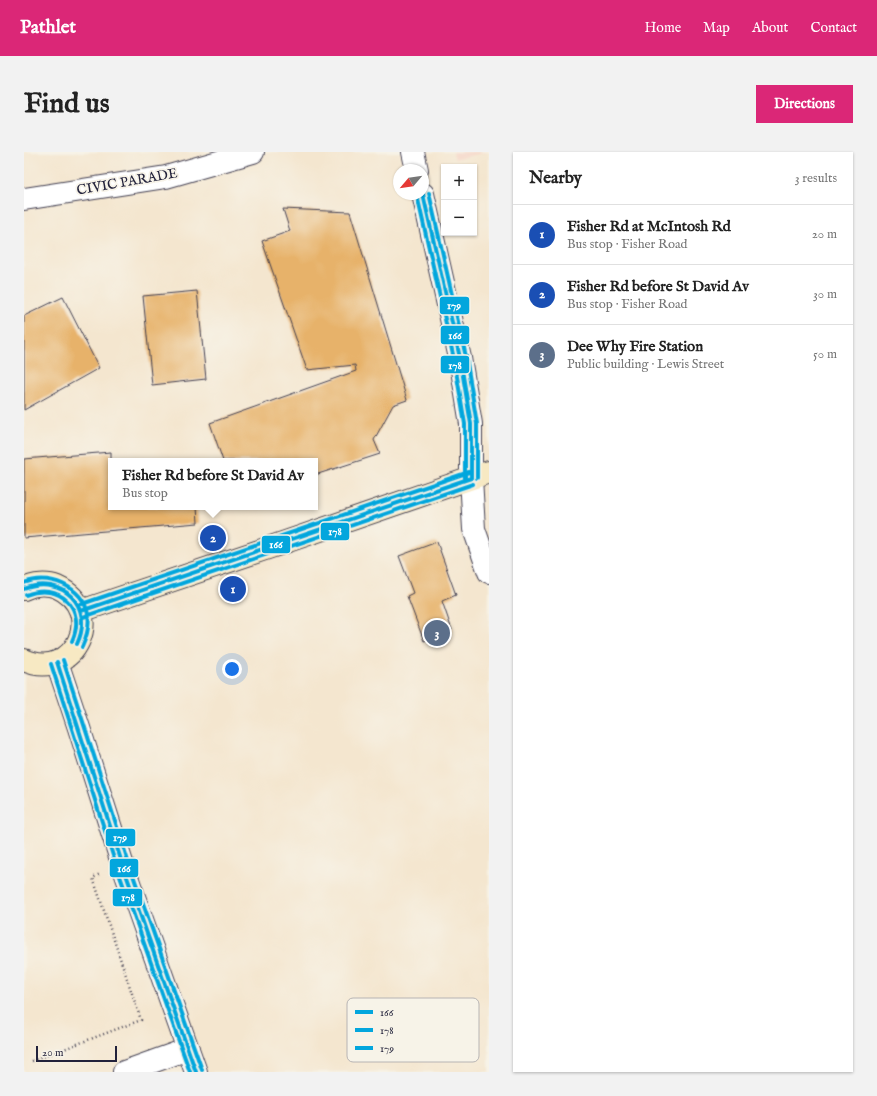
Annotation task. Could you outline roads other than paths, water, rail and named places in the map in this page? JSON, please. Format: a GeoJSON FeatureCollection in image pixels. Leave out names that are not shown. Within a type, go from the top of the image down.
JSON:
{"type":"FeatureCollection","features":[{"type":"Feature","properties":{"kind":"main road"},"geometry":{"type":"LineString","coordinates":[[80,611],[265,550],[480,475]]}},
{"type":"Feature","properties":{"kind":"main road"},"geometry":{"type":"LineString","coordinates":[[24,589],[41,584],[53,586],[65,591],[74,600],[80,611],[83,623],[81,636],[76,647],[68,656],[57,662],[44,665],[24,660]]}},
{"type":"Feature","properties":{"kind":"street","name":"CIVIC PARADE"},"geometry":{"type":"LineString","coordinates":[[24,199],[166,176],[253,152]]}},
{"type":"Feature","properties":{"kind":"street"},"geometry":{"type":"LineString","coordinates":[[413,152],[416,164]]}},
{"type":"Feature","properties":{"kind":"street"},"geometry":{"type":"LineString","coordinates":[[424,200],[460,358],[480,475],[474,529],[489,572]]}},
{"type":"Feature","properties":{"kind":"street"},"geometry":{"type":"LineString","coordinates":[[57,662],[122,863],[196,1072]]}},
{"type":"Feature","properties":{"kind":"street"},"geometry":{"type":"LineString","coordinates":[[124,1072],[188,1049]]}},
{"type":"Feature","properties":{"kind":"place","name":"Fisher Rd before St David Av"},"geometry":{"type":"Point","coordinates":[213,538]}},
{"type":"Feature","properties":{"kind":"place","name":"Fisher Rd at McIntosh Rd"},"geometry":{"type":"Point","coordinates":[233,589]}},
{"type":"Feature","properties":{"kind":"place","name":"Dee Why Fire Station"},"geometry":{"type":"Point","coordinates":[437,633]}}]}
